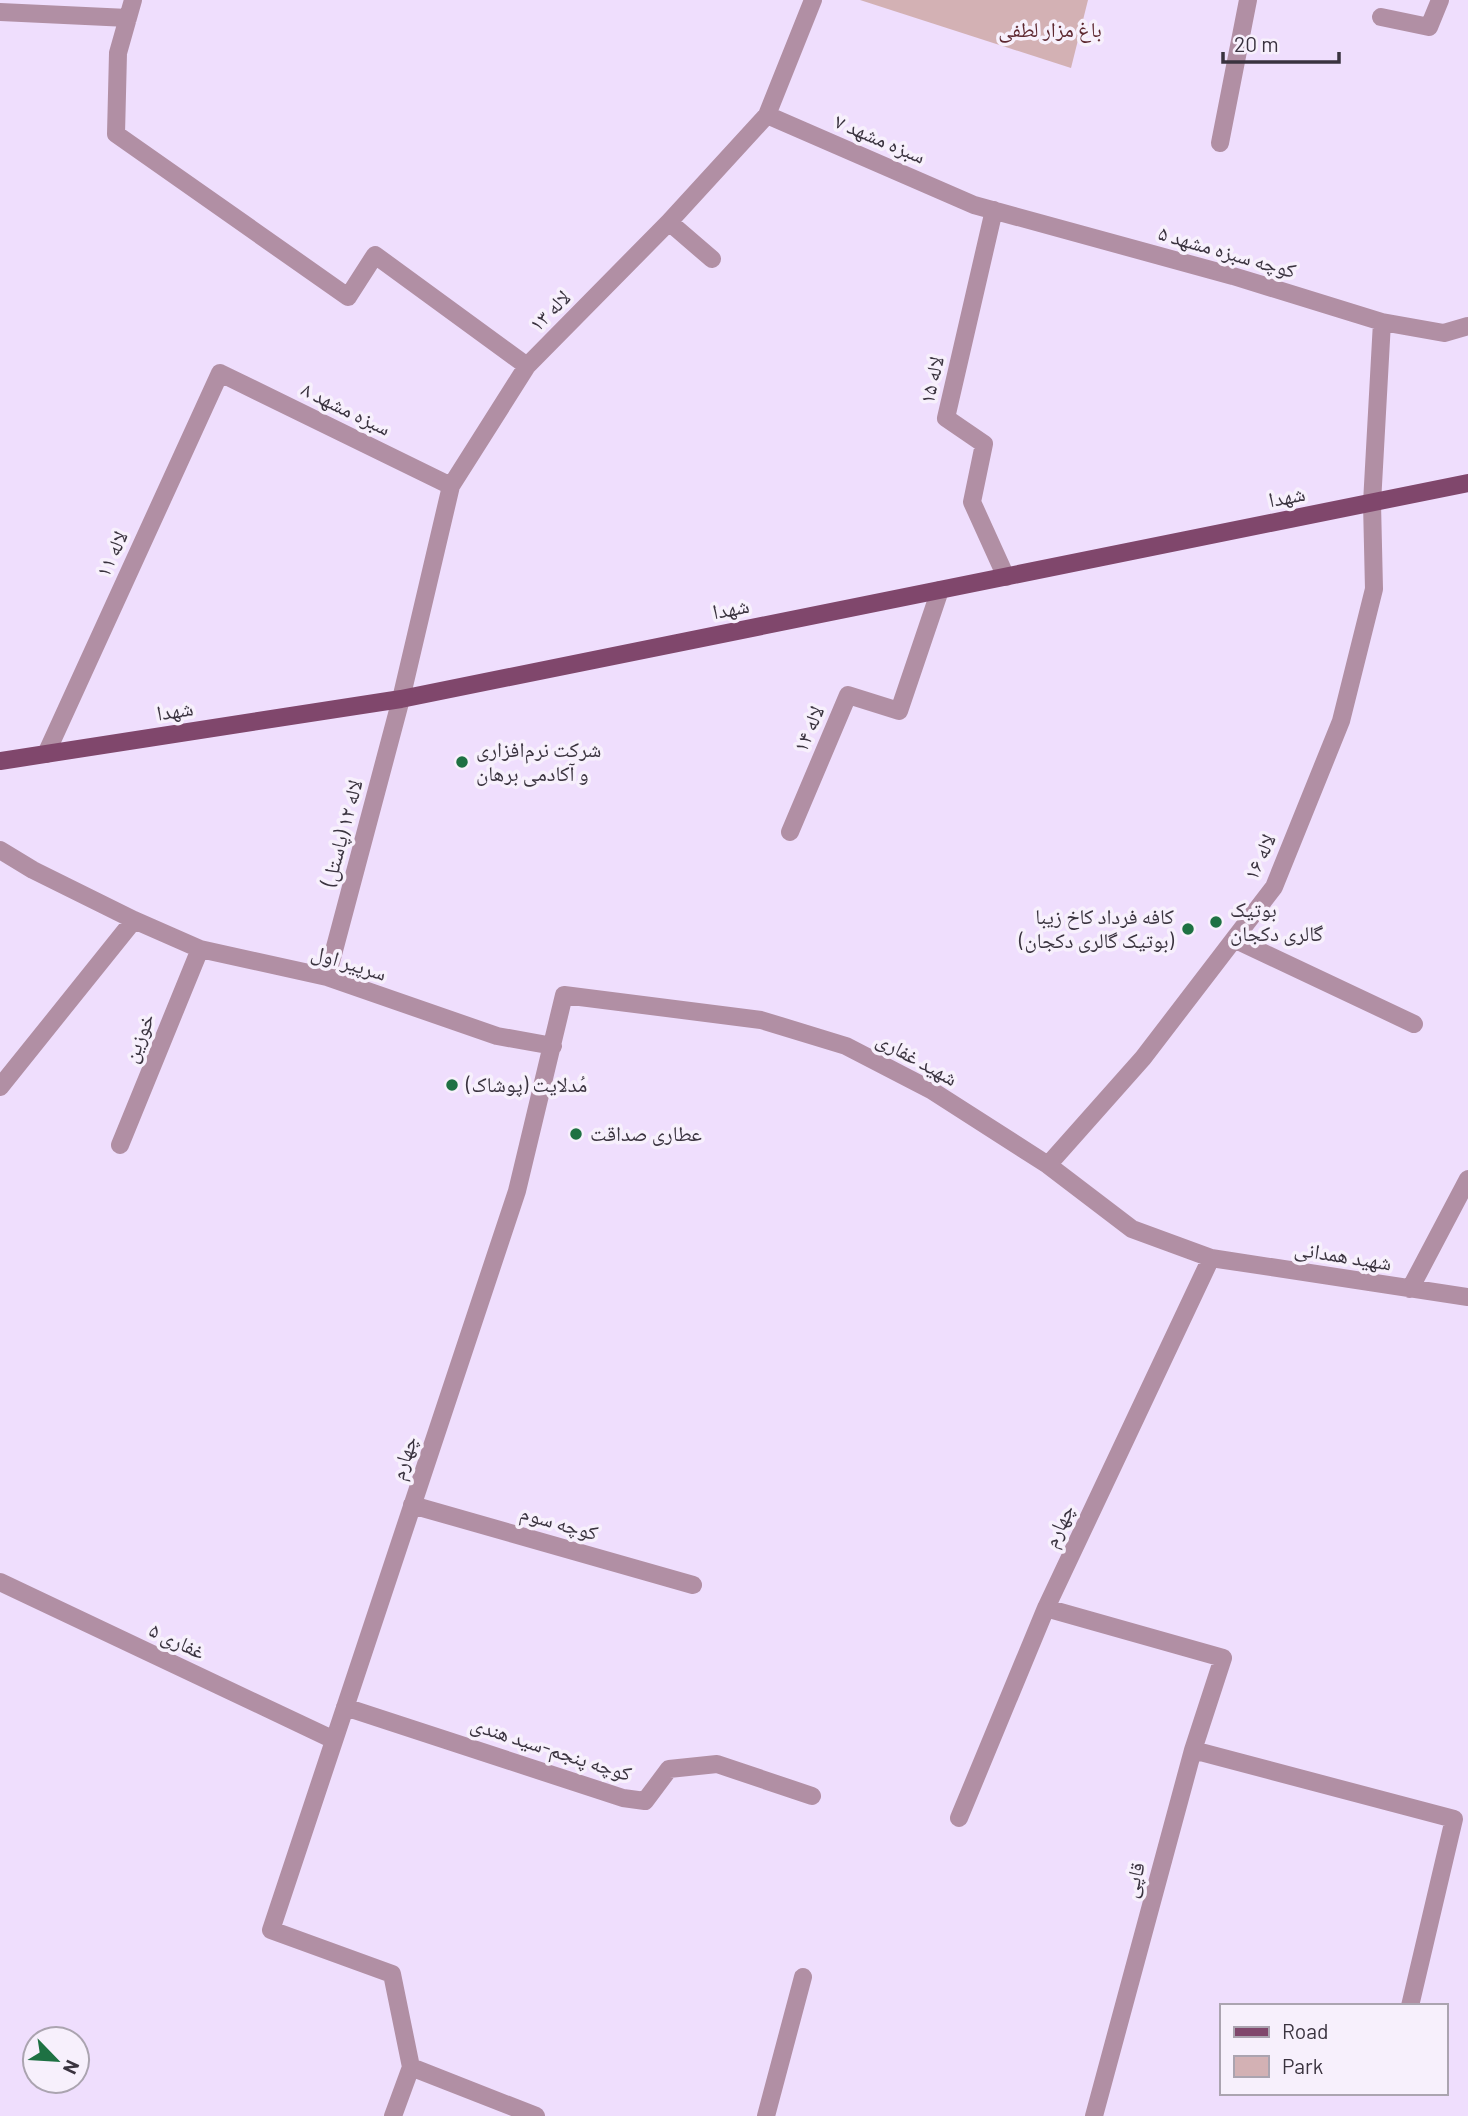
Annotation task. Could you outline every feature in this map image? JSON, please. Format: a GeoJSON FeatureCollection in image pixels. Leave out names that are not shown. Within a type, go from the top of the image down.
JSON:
{"type":"FeatureCollection","features":[{"type":"Feature","properties":{"kind":"main road","name":"شهدا"},"geometry":{"type":"LineString","coordinates":[[0,761],[401,699],[1468,484]]}},
{"type":"Feature","properties":{"kind":"street"},"geometry":{"type":"LineString","coordinates":[[133,0],[118,53],[116,134],[348,297],[375,255],[527,366]]}},
{"type":"Feature","properties":{"kind":"street","name":"لاله ۱۳"},"geometry":{"type":"LineString","coordinates":[[401,699],[451,486],[527,366],[669,222],[767,115],[813,0]]}},
{"type":"Feature","properties":{"kind":"street"},"geometry":{"type":"LineString","coordinates":[[1220,143],[1248,0]]}},
{"type":"Feature","properties":{"kind":"street"},"geometry":{"type":"LineString","coordinates":[[1381,17],[1429,27],[1440,0]]}},
{"type":"Feature","properties":{"kind":"street"},"geometry":{"type":"LineString","coordinates":[[0,12],[128,18]]}},
{"type":"Feature","properties":{"kind":"street","name":"۷ سبزه مشهد"},"geometry":{"type":"LineString","coordinates":[[767,115],[974,205]]}},
{"type":"Feature","properties":{"kind":"street","name":"کوچه سبزه مشهد ۵"},"geometry":{"type":"LineString","coordinates":[[974,205],[1233,276],[1382,322],[1444,333],[1468,326]]}},
{"type":"Feature","properties":{"kind":"street","name":"۱۵ لاله"},"geometry":{"type":"LineString","coordinates":[[994,210],[946,418],[984,444],[972,502],[1006,577]]}},
{"type":"Feature","properties":{"kind":"street"},"geometry":{"type":"LineString","coordinates":[[669,222],[712,259]]}},
{"type":"Feature","properties":{"kind":"street","name":"لاله ۱۶"},"geometry":{"type":"LineString","coordinates":[[1048,1166],[1143,1058],[1275,887],[1341,721],[1374,589],[1372,503],[1382,322]]}},
{"type":"Feature","properties":{"kind":"street","name":"۸ سبزه مشهد"},"geometry":{"type":"LineString","coordinates":[[220,373],[451,486]]}},
{"type":"Feature","properties":{"kind":"street","name":"۱۱ لاله"},"geometry":{"type":"LineString","coordinates":[[46,754],[220,373]]}},
{"type":"Feature","properties":{"kind":"street","name":"۱۴ لاله"},"geometry":{"type":"LineString","coordinates":[[790,832],[848,695],[899,711],[940,590]]}},
{"type":"Feature","properties":{"kind":"street","name":"لاله ۱۲ (پاستل)"},"geometry":{"type":"LineString","coordinates":[[327,978],[401,699]]}},
{"type":"Feature","properties":{"kind":"street","name":"سرپیر اول"},"geometry":{"type":"LineString","coordinates":[[0,850],[33,870],[134,920],[200,949],[327,978],[497,1036],[553,1046]]}},
{"type":"Feature","properties":{"kind":"street"},"geometry":{"type":"LineString","coordinates":[[0,1087],[134,920]]}},
{"type":"Feature","properties":{"kind":"street"},"geometry":{"type":"LineString","coordinates":[[1234,939],[1414,1024]]}},
{"type":"Feature","properties":{"kind":"street","name":"خوزین"},"geometry":{"type":"LineString","coordinates":[[120,1145],[200,949]]}},
{"type":"Feature","properties":{"kind":"street","name":"شهید غفاری"},"geometry":{"type":"LineString","coordinates":[[564,995],[761,1020],[846,1046],[932,1090],[1048,1166],[1132,1229],[1211,1258]]}},
{"type":"Feature","properties":{"kind":"street","name":"چهارم"},"geometry":{"type":"LineString","coordinates":[[411,2067],[392,1974],[271,1930],[517,1192],[564,995]]}},
{"type":"Feature","properties":{"kind":"street"},"geometry":{"type":"LineString","coordinates":[[1410,1289],[1468,1179]]}},
{"type":"Feature","properties":{"kind":"street","name":"چهارم"},"geometry":{"type":"LineString","coordinates":[[959,1818],[1046,1608],[1211,1258]]}},
{"type":"Feature","properties":{"kind":"street","name":"شهید همدانی"},"geometry":{"type":"LineString","coordinates":[[1211,1258],[1468,1297]]}},
{"type":"Feature","properties":{"kind":"street","name":"کوچه سوم"},"geometry":{"type":"LineString","coordinates":[[412,1505],[693,1585]]}},
{"type":"Feature","properties":{"kind":"street","name":"غفاری ۵"},"geometry":{"type":"LineString","coordinates":[[0,1582],[334,1740]]}},
{"type":"Feature","properties":{"kind":"street","name":"قاپی"},"geometry":{"type":"LineString","coordinates":[[1046,1608],[1223,1658],[1193,1750],[1094,2116]]}},
{"type":"Feature","properties":{"kind":"street","name":"کوچه پنجم-سید هندی"},"geometry":{"type":"LineString","coordinates":[[345,1707],[623,1798],[645,1801],[669,1769],[717,1765],[812,1796]]}},
{"type":"Feature","properties":{"kind":"street"},"geometry":{"type":"LineString","coordinates":[[1193,1750],[1454,1819],[1410,2004]]}},
{"type":"Feature","properties":{"kind":"street"},"geometry":{"type":"LineString","coordinates":[[766,2116],[803,1977]]}},
{"type":"Feature","properties":{"kind":"street"},"geometry":{"type":"LineString","coordinates":[[393,2116],[411,2067],[536,2116]]}},
{"type":"Feature","properties":{"kind":"green space","name":"باغ مزار لطفی"},"geometry":{"type":"Polygon","coordinates":[[[860,0],[1088,0],[1071,68],[860,0]]]}},
{"type":"Feature","properties":{"kind":"place","name":"شرکت نرم‌افزاری و آکادمی برهان"},"geometry":{"type":"Point","coordinates":[462,762]}},
{"type":"Feature","properties":{"kind":"place","name":"بوتیک گالری دکجان"},"geometry":{"type":"Point","coordinates":[1216,922]}},
{"type":"Feature","properties":{"kind":"place","name":"کافه فرداد کاخ زیبا (بوتیک گالری دکجان)"},"geometry":{"type":"Point","coordinates":[1188,929]}},
{"type":"Feature","properties":{"kind":"place","name":"مُدلایت (پوشاک)"},"geometry":{"type":"Point","coordinates":[452,1085]}},
{"type":"Feature","properties":{"kind":"place","name":"عطاری صداقت"},"geometry":{"type":"Point","coordinates":[576,1134]}}]}
